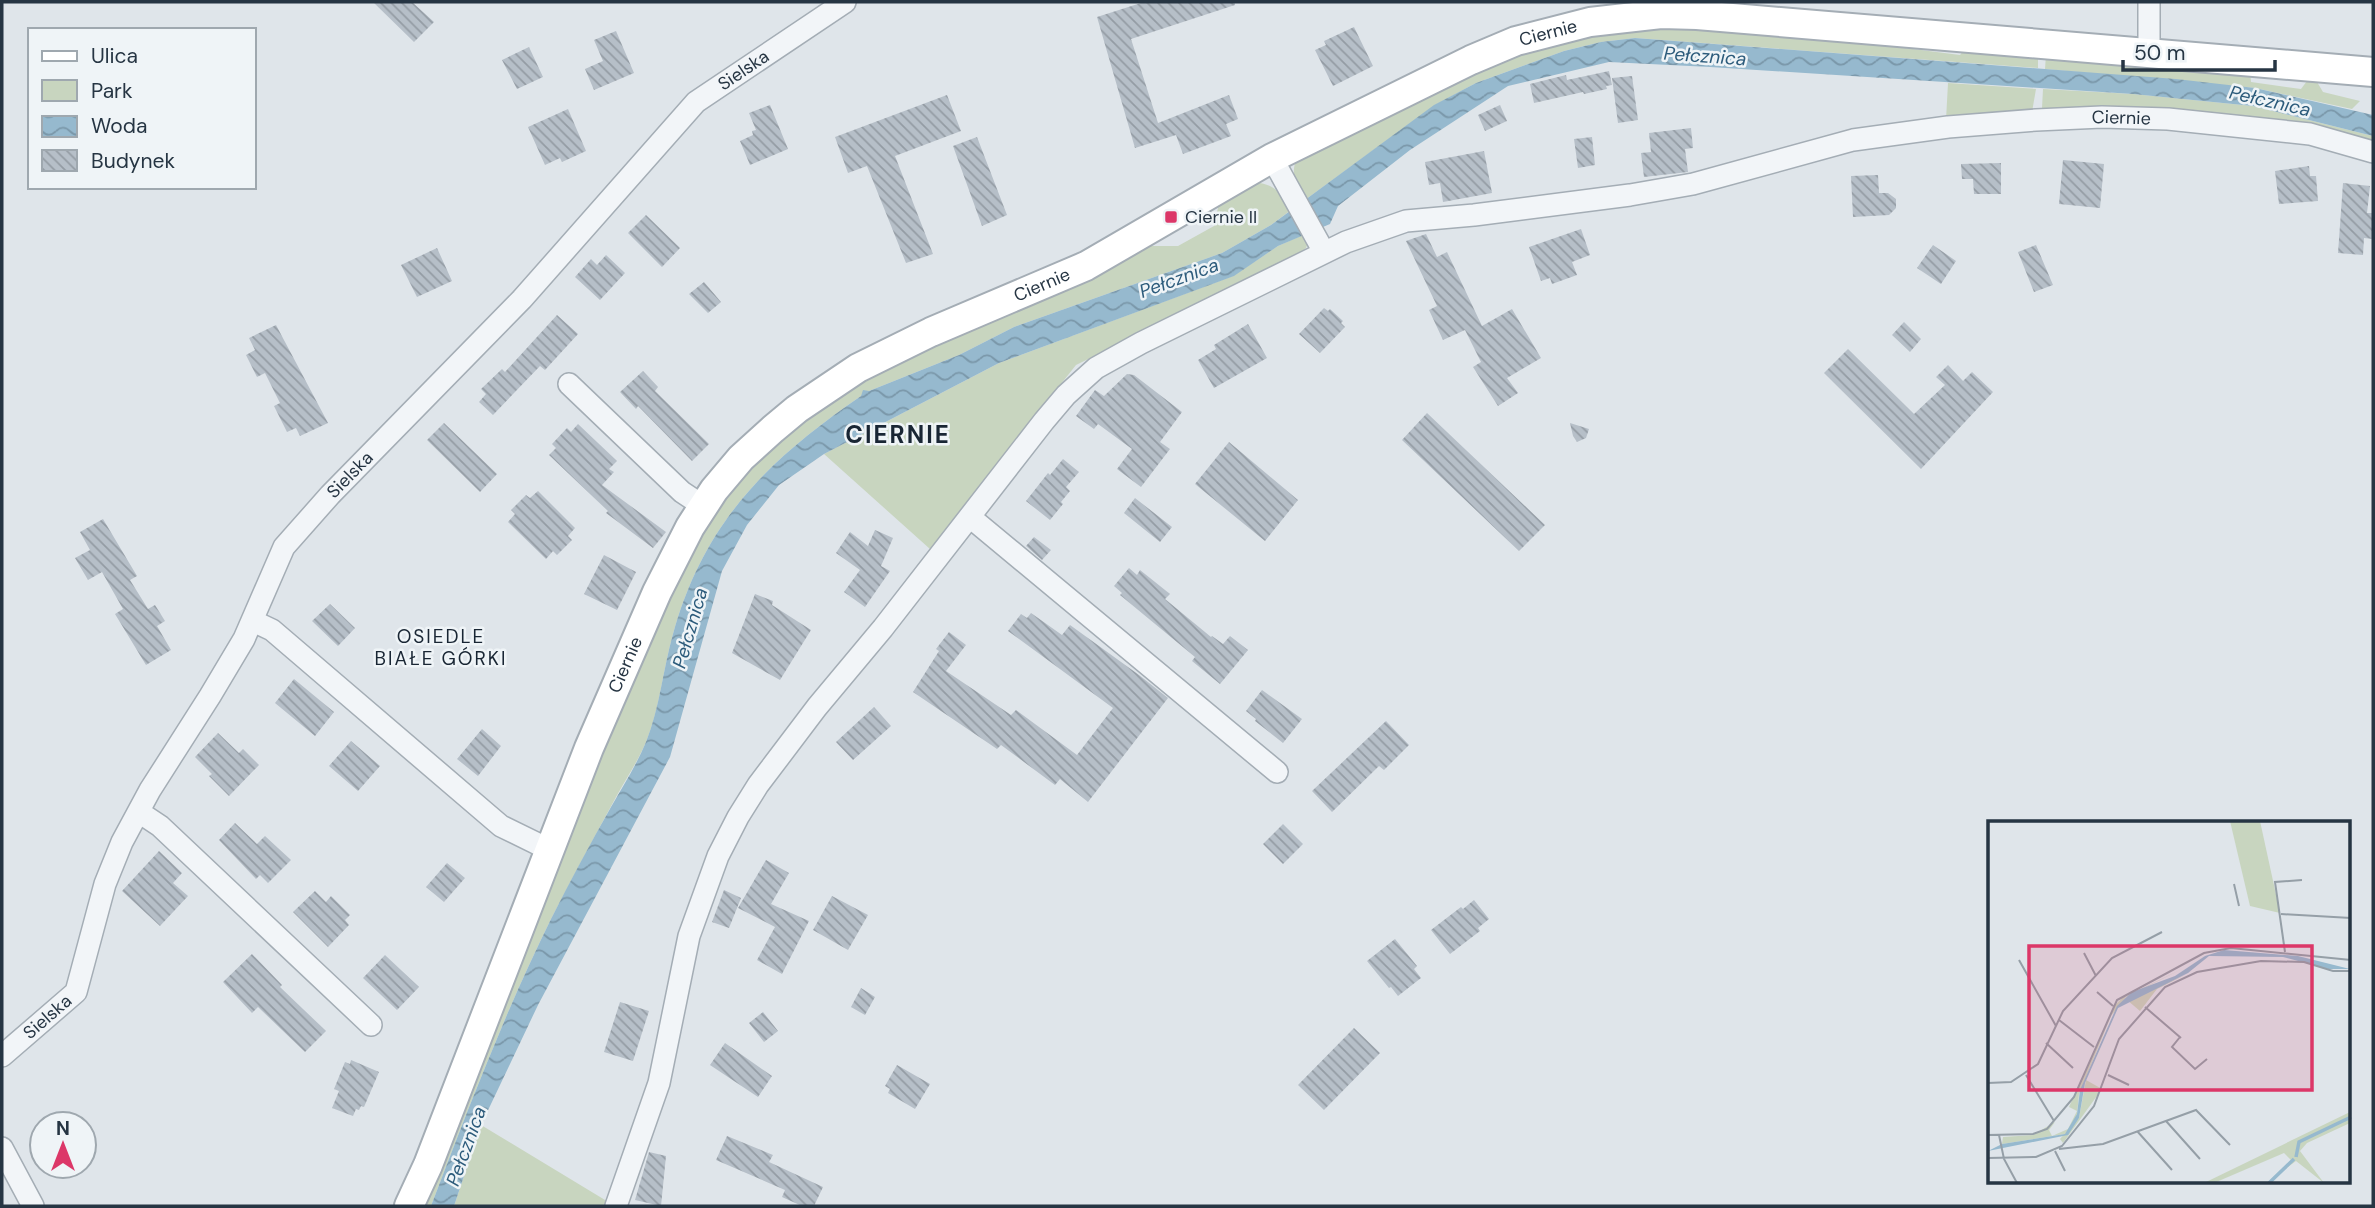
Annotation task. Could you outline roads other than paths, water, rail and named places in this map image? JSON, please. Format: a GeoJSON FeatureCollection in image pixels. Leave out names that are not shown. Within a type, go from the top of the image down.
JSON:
{"type":"FeatureCollection","features":[{"type":"Feature","properties":{"kind":"street","name":"Sielska"},"geometry":{"type":"LineString","coordinates":[[2,1056],[75,992],[105,884],[122,842],[150,790],[210,696],[253,621],[284,547],[330,495],[522,299],[696,102],[845,2]]}},
{"type":"Feature","properties":{"kind":"street"},"geometry":{"type":"LineString","coordinates":[[2149,2],[2150,52]]}},
{"type":"Feature","properties":{"kind":"street","name":"Ciernie"},"geometry":{"type":"LineString","coordinates":[[409,1206],[433,1152],[589,748],[657,592],[690,527],[714,490],[741,458],[797,409],[858,368],[931,332],[1087,266],[1272,158],[1471,60],[1516,41],[1560,28],[1615,17],[1697,15],[2373,72]]}},
{"type":"Feature","properties":{"kind":"street","name":"Ciernie"},"geometry":{"type":"LineString","coordinates":[[616,1206],[659,1083],[693,924],[718,856],[738,817],[800,729],[1052,412],[1066,395],[1096,368],[1324,252],[1406,221],[1630,195],[1693,184],[1853,140],[1948,127],[2102,117],[2168,120],[2310,134],[2373,152]]}},
{"type":"Feature","properties":{"kind":"street"},"geometry":{"type":"LineString","coordinates":[[1272,158],[1324,252]]}},
{"type":"Feature","properties":{"kind":"street"},"geometry":{"type":"LineString","coordinates":[[569,384],[682,492],[703,506]]}},
{"type":"Feature","properties":{"kind":"street"},"geometry":{"type":"LineString","coordinates":[[970,517],[1277,772]]}},
{"type":"Feature","properties":{"kind":"street"},"geometry":{"type":"LineString","coordinates":[[253,621],[272,629],[501,826],[550,850]]}},
{"type":"Feature","properties":{"kind":"street"},"geometry":{"type":"LineString","coordinates":[[139,812],[160,826],[372,1025]]}},
{"type":"Feature","properties":{"kind":"street"},"geometry":{"type":"LineString","coordinates":[[2,1148],[33,1206]]}},
{"type":"Feature","properties":{"kind":"water","name":"Pełcznica"},"geometry":{"type":"Polygon","coordinates":[[[1635,38],[2176,79],[2255,88],[2373,115],[2373,136],[2253,106],[2133,94],[1609,62],[1508,86],[1410,150],[1338,206],[1330,224],[1278,246],[1234,276],[999,363],[824,454],[779,485],[747,525],[722,571],[670,757],[538,1005],[481,1125],[454,1206],[431,1206],[534,954],[646,742],[655,715],[673,634],[686,594],[702,559],[722,526],[769,470],[797,444],[861,396],[863,390],[869,391],[959,355],[1014,327],[1222,253],[1271,225],[1434,105],[1476,83],[1564,51],[1601,42],[1635,38]]]}},
{"type":"Feature","properties":{"kind":"place","name":"Ciernie II"},"geometry":{"type":"Point","coordinates":[1171,217]}},
{"type":"Feature","properties":{"kind":"district","name":"CIERNIE"},"geometry":{"type":"Point","coordinates":[898,434]}},
{"type":"Feature","properties":{"kind":"district","name":"OSIEDLE BIAŁE GÓRKI"},"geometry":{"type":"Point","coordinates":[441,647]}}]}
